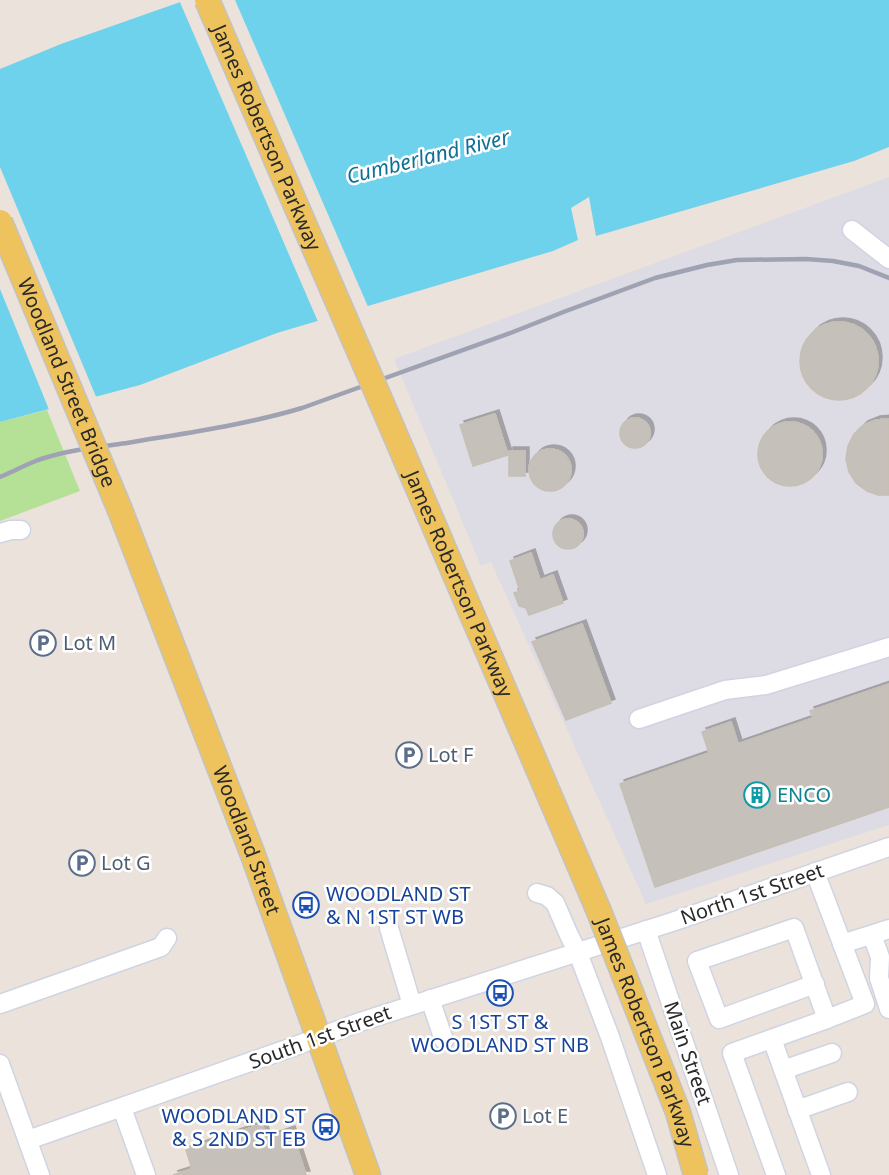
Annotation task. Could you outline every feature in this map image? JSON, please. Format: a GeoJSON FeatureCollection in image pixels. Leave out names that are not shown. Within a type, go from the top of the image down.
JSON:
{"type":"FeatureCollection","features":[{"type":"Feature","properties":{"kind":"main road","name":"James Robertson Parkway"},"geometry":{"type":"LineString","coordinates":[[207,0],[598,909],[678,1112],[696,1175]]}},
{"type":"Feature","properties":{"kind":"main road","name":"Woodland Street Bridge"},"geometry":{"type":"LineString","coordinates":[[0,222],[120,510]]}},
{"type":"Feature","properties":{"kind":"main road","name":"Woodland Street"},"geometry":{"type":"LineString","coordinates":[[120,510],[245,833],[368,1175]]}},
{"type":"Feature","properties":{"kind":"street"},"geometry":{"type":"LineString","coordinates":[[852,230],[889,259]]}},
{"type":"Feature","properties":{"kind":"street"},"geometry":{"type":"LineString","coordinates":[[0,533],[21,530]]}},
{"type":"Feature","properties":{"kind":"street"},"geometry":{"type":"LineString","coordinates":[[639,719],[725,690],[766,686],[889,646]]}},
{"type":"Feature","properties":{"kind":"street","name":"North 1st Street"},"geometry":{"type":"LineString","coordinates":[[614,940],[889,847]]}},
{"type":"Feature","properties":{"kind":"street"},"geometry":{"type":"LineString","coordinates":[[776,1175],[732,1053],[865,1004],[815,873]]}},
{"type":"Feature","properties":{"kind":"street"},"geometry":{"type":"LineString","coordinates":[[537,894],[547,896],[555,903],[578,953],[610,1037],[657,1175]]}},
{"type":"Feature","properties":{"kind":"street"},"geometry":{"type":"LineString","coordinates":[[389,928],[412,1005]]}},
{"type":"Feature","properties":{"kind":"street"},"geometry":{"type":"LineString","coordinates":[[814,984],[719,1019],[698,961],[794,928],[827,1019]]}},
{"type":"Feature","properties":{"kind":"street","name":"Main Street"},"geometry":{"type":"LineString","coordinates":[[646,930],[729,1175]]}},
{"type":"Feature","properties":{"kind":"street"},"geometry":{"type":"LineString","coordinates":[[842,944],[881,932],[879,978],[889,1009]]}},
{"type":"Feature","properties":{"kind":"street"},"geometry":{"type":"LineString","coordinates":[[0,1004],[161,947],[167,938]]}},
{"type":"Feature","properties":{"kind":"street","name":"South 1st Street"},"geometry":{"type":"LineString","coordinates":[[28,1140],[412,1005],[614,940]]}},
{"type":"Feature","properties":{"kind":"street"},"geometry":{"type":"LineString","coordinates":[[430,999],[444,1040]]}},
{"type":"Feature","properties":{"kind":"street"},"geometry":{"type":"LineString","coordinates":[[772,1039],[821,1175]]}},
{"type":"Feature","properties":{"kind":"street"},"geometry":{"type":"LineString","coordinates":[[783,1070],[832,1053]]}},
{"type":"Feature","properties":{"kind":"street"},"geometry":{"type":"LineString","coordinates":[[0,1064],[40,1175]]}},
{"type":"Feature","properties":{"kind":"street"},"geometry":{"type":"LineString","coordinates":[[798,1110],[848,1092]]}},
{"type":"Feature","properties":{"kind":"street"},"geometry":{"type":"LineString","coordinates":[[122,1108],[146,1175]]}},
{"type":"Feature","properties":{"kind":"shaded area"},"geometry":{"type":"Polygon","coordinates":[[[889,177],[889,825],[646,904],[491,562],[481,566],[394,359],[889,177]]]}},
{"type":"Feature","properties":{"kind":"green space"},"geometry":{"type":"Polygon","coordinates":[[[47,410],[80,491],[0,521],[0,422],[47,410]]]}},
{"type":"Feature","properties":{"kind":"water","name":"Cumberland River"},"geometry":{"type":"Polygon","coordinates":[[[186,0],[889,0],[889,147],[854,161],[596,236],[589,197],[571,208],[578,240],[553,251],[277,333],[140,385],[0,422],[0,69],[61,44],[186,0]]]}},
{"type":"Feature","properties":{"kind":"pier"},"geometry":{"type":"Polygon","coordinates":[[[179,0],[235,0],[369,309],[319,324],[179,0]]]}},
{"type":"Feature","properties":{"kind":"pier"},"geometry":{"type":"Polygon","coordinates":[[[0,167],[97,399],[50,412],[0,289],[0,167]]]}},
{"type":"Feature","properties":{"kind":"building"},"geometry":{"type":"Polygon","coordinates":[[[831,322],[847,322],[861,328],[872,339],[878,353],[878,369],[872,383],[861,394],[847,400],[831,400],[817,394],[806,383],[800,369],[800,353],[806,339],[817,328],[831,322]]]}},
{"type":"Feature","properties":{"kind":"building"},"geometry":{"type":"Polygon","coordinates":[[[495,414],[508,455],[473,466],[460,425],[495,414]]]}},
{"type":"Feature","properties":{"kind":"building"},"geometry":{"type":"Polygon","coordinates":[[[635,418],[646,422],[650,433],[646,444],[635,448],[624,444],[620,433],[624,422],[635,418]]]}},
{"type":"Feature","properties":{"kind":"building"},"geometry":{"type":"Polygon","coordinates":[[[889,419],[889,495],[878,495],[856,483],[849,472],[846,459],[848,446],[854,434],[864,425],[876,420],[889,419]]]}},
{"type":"Feature","properties":{"kind":"building"},"geometry":{"type":"Polygon","coordinates":[[[790,422],[808,428],[816,436],[822,454],[816,472],[808,480],[790,486],[772,480],[764,472],[758,454],[764,436],[772,428],[790,422]]]}},
{"type":"Feature","properties":{"kind":"building"},"geometry":{"type":"Polygon","coordinates":[[[550,449],[558,450],[565,455],[570,462],[570,478],[565,485],[558,490],[550,491],[542,490],[535,485],[530,478],[529,470],[530,462],[535,455],[542,450],[550,449]]]}},
{"type":"Feature","properties":{"kind":"building"},"geometry":{"type":"Polygon","coordinates":[[[509,451],[525,451],[525,476],[509,476],[509,451]]]}},
{"type":"Feature","properties":{"kind":"building"},"geometry":{"type":"Polygon","coordinates":[[[568,519],[579,523],[583,534],[579,545],[568,549],[557,545],[553,534],[557,523],[568,519]]]}},
{"type":"Feature","properties":{"kind":"building"},"geometry":{"type":"Polygon","coordinates":[[[531,553],[540,580],[553,575],[563,603],[529,615],[526,608],[519,606],[514,593],[520,591],[510,561],[531,553]]]}},
{"type":"Feature","properties":{"kind":"building"},"geometry":{"type":"Polygon","coordinates":[[[582,624],[611,703],[566,720],[532,642],[582,624]]]}},
{"type":"Feature","properties":{"kind":"building","name":"ENCO"},"geometry":{"type":"Polygon","coordinates":[[[889,684],[889,807],[655,887],[620,784],[709,753],[702,732],[731,722],[738,744],[813,718],[810,711],[889,684]]]}},
{"type":"Feature","properties":{"kind":"building"},"geometry":{"type":"Polygon","coordinates":[[[262,1124],[267,1138],[291,1130],[306,1175],[173,1175],[192,1169],[186,1150],[262,1124]]]}},
{"type":"Feature","properties":{"kind":"railway"},"geometry":{"type":"LineString","coordinates":[[0,477],[38,460],[60,454],[215,428],[302,408],[655,278],[707,265],[737,260],[806,259],[859,266],[889,278]]}},
{"type":"Feature","properties":{"kind":"place","name":"Lot M"},"geometry":{"type":"Point","coordinates":[43,643]}},
{"type":"Feature","properties":{"kind":"place","name":"Lot F"},"geometry":{"type":"Point","coordinates":[409,755]}},
{"type":"Feature","properties":{"kind":"place","name":"ENCO"},"geometry":{"type":"Point","coordinates":[757,795]}},
{"type":"Feature","properties":{"kind":"place","name":"Lot G"},"geometry":{"type":"Point","coordinates":[82,863]}},
{"type":"Feature","properties":{"kind":"place","name":"WOODLAND ST & N 1ST ST WB"},"geometry":{"type":"Point","coordinates":[306,905]}},
{"type":"Feature","properties":{"kind":"place","name":"S 1ST ST & WOODLAND ST NB"},"geometry":{"type":"Point","coordinates":[500,993]}},
{"type":"Feature","properties":{"kind":"place","name":"Lot E"},"geometry":{"type":"Point","coordinates":[503,1116]}},
{"type":"Feature","properties":{"kind":"place","name":"WOODLAND ST & S 2ND ST EB"},"geometry":{"type":"Point","coordinates":[326,1127]}}]}
